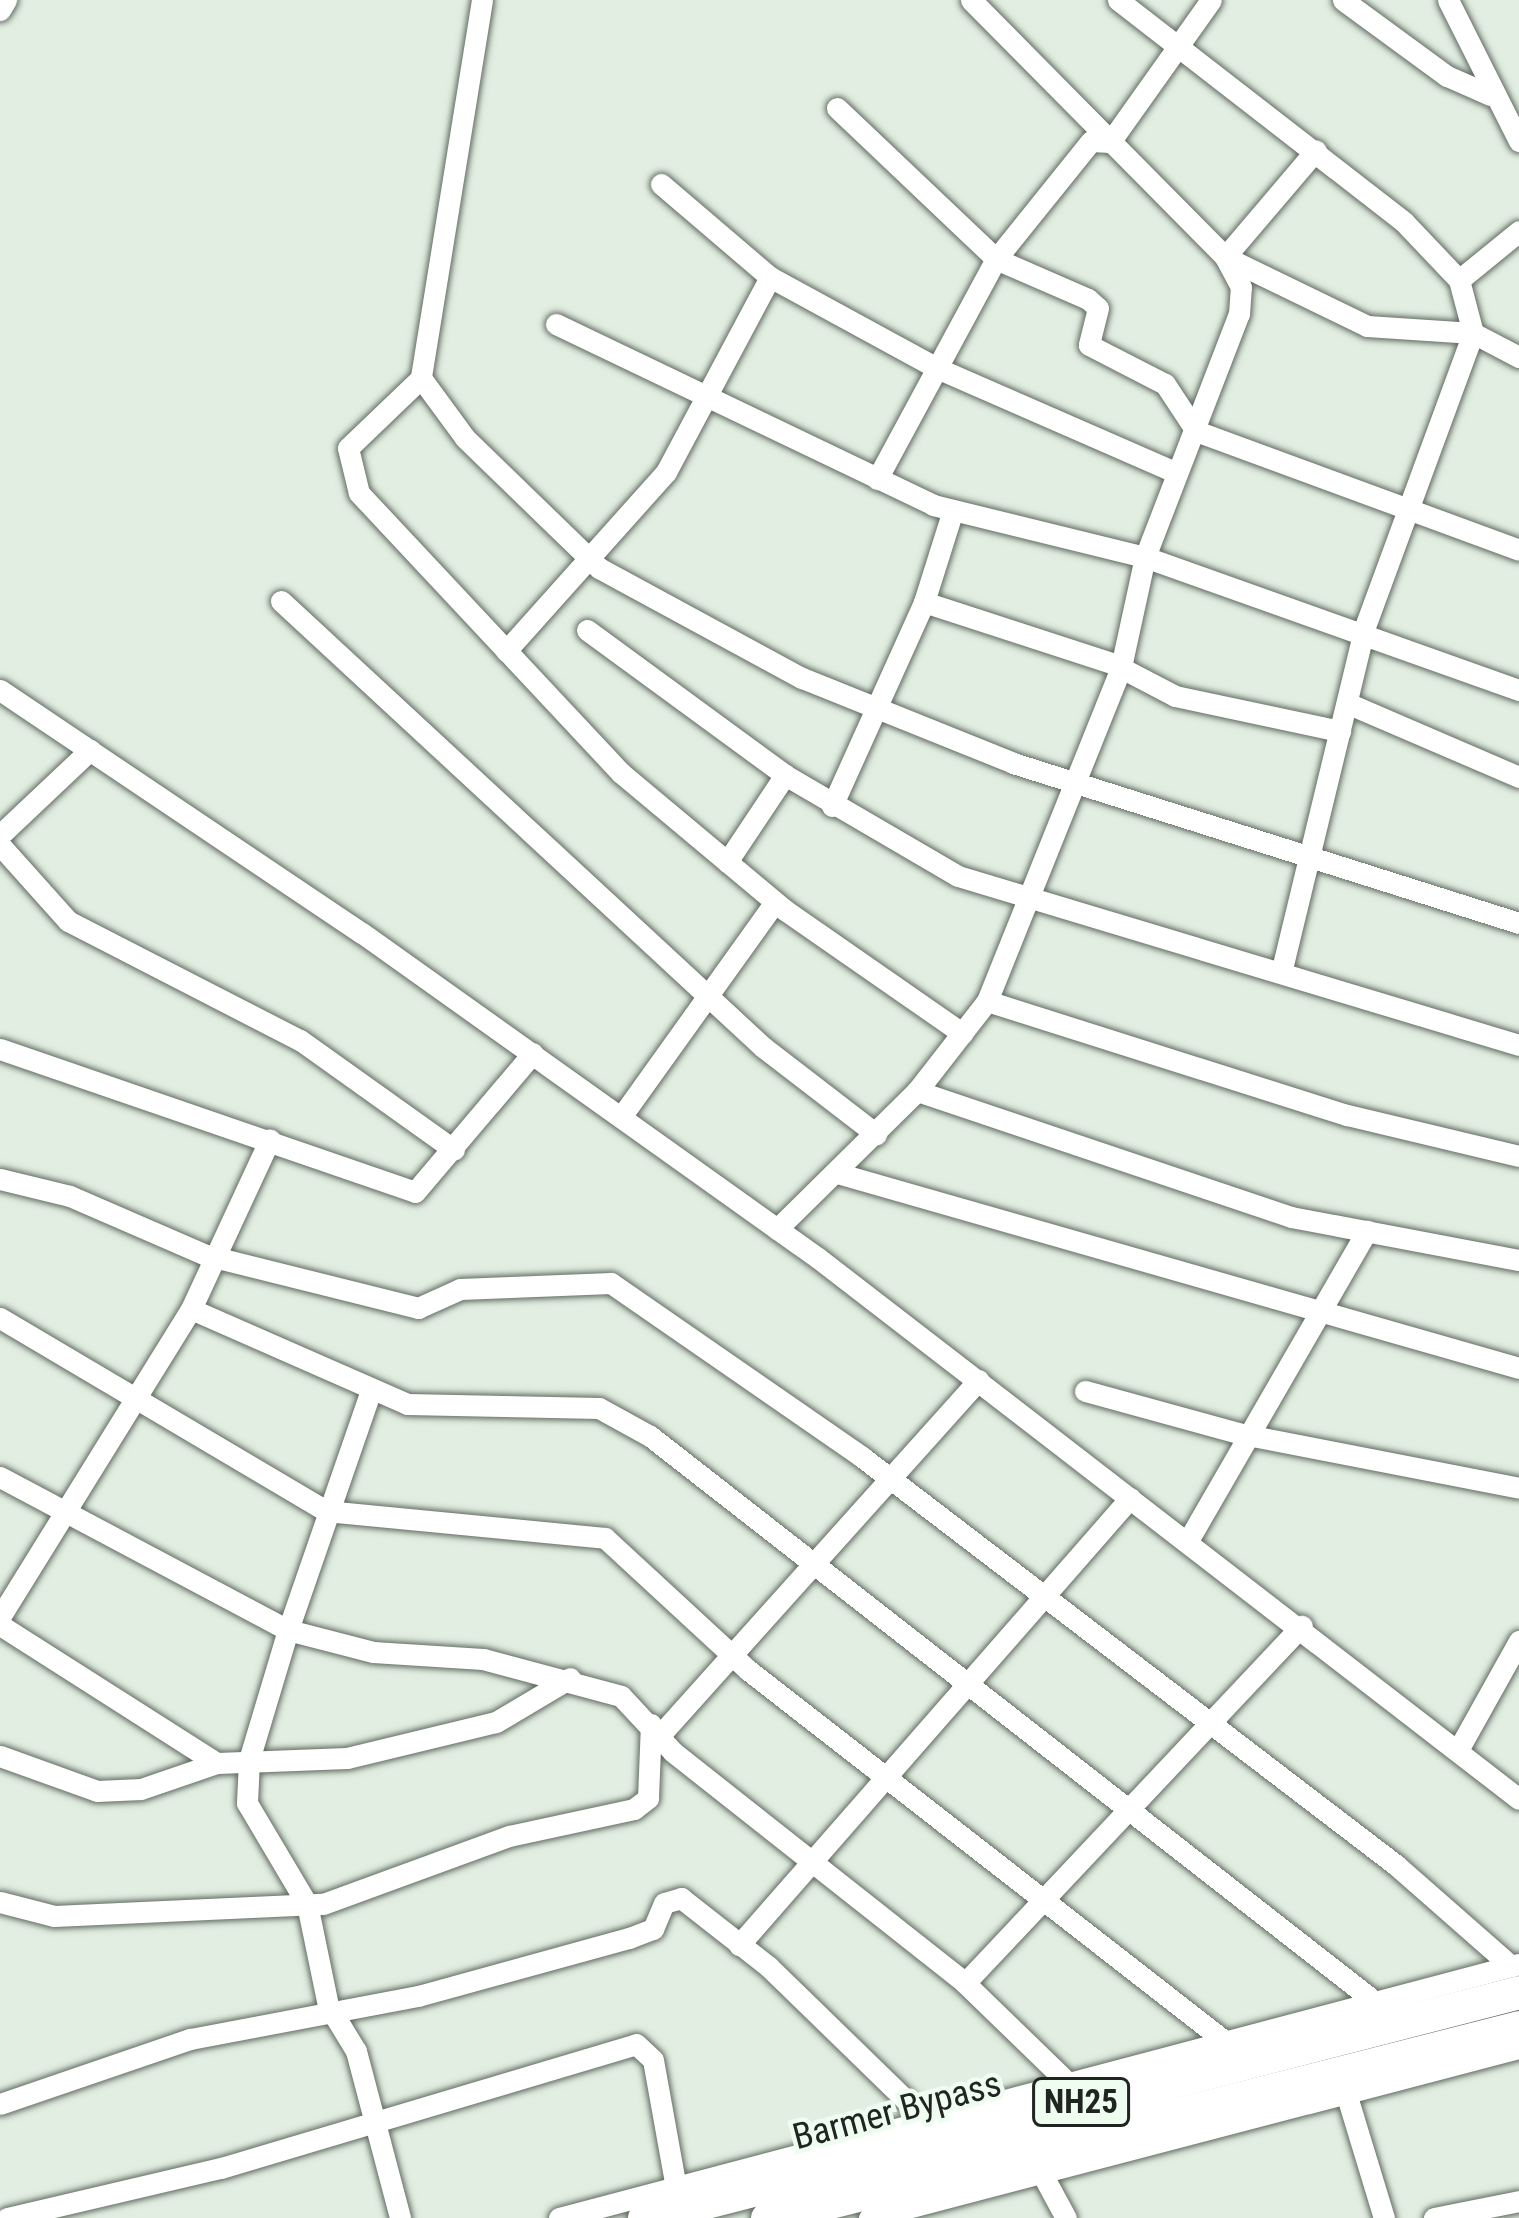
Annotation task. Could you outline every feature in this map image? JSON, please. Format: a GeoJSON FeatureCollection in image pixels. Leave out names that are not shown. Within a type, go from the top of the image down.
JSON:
{"type":"FeatureCollection","features":[{"type":"Feature","properties":{"kind":"highway","name":"Barmer Bypass"},"geometry":{"type":"LineString","coordinates":[[644,2218],[1516,1974]]}},
{"type":"Feature","properties":{"kind":"highway","name":"Barmer Bypass"},"geometry":{"type":"LineString","coordinates":[[767,2218],[838,2209],[1519,2027]]}},
{"type":"Feature","properties":{"kind":"street"},"geometry":{"type":"LineString","coordinates":[[0,10],[6,0]]}},
{"type":"Feature","properties":{"kind":"street"},"geometry":{"type":"LineString","coordinates":[[482,0],[421,379],[348,448],[359,494],[621,773],[775,902],[962,1034]]}},
{"type":"Feature","properties":{"kind":"street"},"geometry":{"type":"LineString","coordinates":[[777,1229],[917,1090],[987,1001],[1121,667],[1145,557],[1191,426],[1239,314],[1241,287],[1225,256],[971,0]]}},
{"type":"Feature","properties":{"kind":"street"},"geometry":{"type":"LineString","coordinates":[[1118,0],[1316,150],[1459,280],[1473,333],[1364,630],[1282,970]]}},
{"type":"Feature","properties":{"kind":"street"},"geometry":{"type":"LineString","coordinates":[[1110,142],[1211,0]]}},
{"type":"Feature","properties":{"kind":"street"},"geometry":{"type":"LineString","coordinates":[[1343,0],[1447,76],[1490,95]]}},
{"type":"Feature","properties":{"kind":"street"},"geometry":{"type":"LineString","coordinates":[[1448,0],[1490,95],[1519,141]]}},
{"type":"Feature","properties":{"kind":"street"},"geometry":{"type":"LineString","coordinates":[[837,108],[995,259],[1088,299],[1098,308],[1089,345],[1165,384],[1191,426],[1246,456],[1406,507],[1519,550]]}},
{"type":"Feature","properties":{"kind":"street"},"geometry":{"type":"LineString","coordinates":[[877,479],[995,259],[1091,141],[1110,142]]}},
{"type":"Feature","properties":{"kind":"street"},"geometry":{"type":"LineString","coordinates":[[1225,256],[1316,150]]}},
{"type":"Feature","properties":{"kind":"street"},"geometry":{"type":"LineString","coordinates":[[661,184],[770,277],[937,368],[1175,472]]}},
{"type":"Feature","properties":{"kind":"street"},"geometry":{"type":"LineString","coordinates":[[1459,280],[1519,231]]}},
{"type":"Feature","properties":{"kind":"street"},"geometry":{"type":"LineString","coordinates":[[1225,256],[1366,326],[1473,333],[1519,357]]}},
{"type":"Feature","properties":{"kind":"street"},"geometry":{"type":"LineString","coordinates":[[506,651],[593,562],[666,472],[770,277]]}},
{"type":"Feature","properties":{"kind":"street"},"geometry":{"type":"LineString","coordinates":[[556,324],[877,479],[952,510],[1145,557],[1364,630],[1519,690]]}},
{"type":"Feature","properties":{"kind":"street"},"geometry":{"type":"LineString","coordinates":[[421,379],[465,438],[593,562],[871,706],[1075,783],[1519,923]]}},
{"type":"Feature","properties":{"kind":"street"},"geometry":{"type":"LineString","coordinates":[[832,806],[871,706],[924,602],[952,510]]}},
{"type":"Feature","properties":{"kind":"street"},"geometry":{"type":"LineString","coordinates":[[280,601],[706,992],[876,1134]]}},
{"type":"Feature","properties":{"kind":"street"},"geometry":{"type":"LineString","coordinates":[[924,602],[1121,667],[1175,695],[1340,731]]}},
{"type":"Feature","properties":{"kind":"street"},"geometry":{"type":"LineString","coordinates":[[586,630],[785,775],[958,876],[1519,1045]]}},
{"type":"Feature","properties":{"kind":"street"},"geometry":{"type":"LineString","coordinates":[[0,690],[532,1053],[777,1229],[1303,1626],[1519,1798]]}},
{"type":"Feature","properties":{"kind":"street"},"geometry":{"type":"LineString","coordinates":[[1346,703],[1519,777]]}},
{"type":"Feature","properties":{"kind":"street"},"geometry":{"type":"LineString","coordinates":[[0,835],[90,750]]}},
{"type":"Feature","properties":{"kind":"street"},"geometry":{"type":"LineString","coordinates":[[727,862],[785,775]]}},
{"type":"Feature","properties":{"kind":"street"},"geometry":{"type":"LineString","coordinates":[[0,845],[68,921],[300,1040],[454,1150]]}},
{"type":"Feature","properties":{"kind":"street"},"geometry":{"type":"LineString","coordinates":[[621,1117],[706,992],[775,902]]}},
{"type":"Feature","properties":{"kind":"street"},"geometry":{"type":"LineString","coordinates":[[987,1001],[1347,1115],[1519,1156]]}},
{"type":"Feature","properties":{"kind":"street"},"geometry":{"type":"LineString","coordinates":[[0,1049],[415,1192],[532,1053]]}},
{"type":"Feature","properties":{"kind":"street"},"geometry":{"type":"LineString","coordinates":[[917,1090],[1291,1217],[1519,1260]]}},
{"type":"Feature","properties":{"kind":"street"},"geometry":{"type":"LineString","coordinates":[[217,1763],[0,1621],[190,1309],[270,1139]]}},
{"type":"Feature","properties":{"kind":"street"},"geometry":{"type":"LineString","coordinates":[[837,1173],[1519,1368]]}},
{"type":"Feature","properties":{"kind":"street"},"geometry":{"type":"LineString","coordinates":[[0,1179],[70,1196],[212,1256],[418,1308],[460,1289],[602,1280],[694,1334],[1210,1724],[1516,1974]]}},
{"type":"Feature","properties":{"kind":"street"},"geometry":{"type":"LineString","coordinates":[[1189,1539],[1366,1231]]}},
{"type":"Feature","properties":{"kind":"street"},"geometry":{"type":"LineString","coordinates":[[190,1309],[370,1393],[407,1404],[599,1408],[1132,1807],[1374,2001]]}},
{"type":"Feature","properties":{"kind":"street"},"geometry":{"type":"LineString","coordinates":[[0,1318],[131,1400],[326,1511],[605,1538],[727,1652],[1222,2039]]}},
{"type":"Feature","properties":{"kind":"street"},"geometry":{"type":"LineString","coordinates":[[0,1902],[54,1916],[307,1904],[509,1836],[634,1809],[648,1798],[656,1730],[812,1564],[884,1478],[980,1380]]}},
{"type":"Feature","properties":{"kind":"street"},"geometry":{"type":"LineString","coordinates":[[1085,1391],[1247,1435],[1519,1488]]}},
{"type":"Feature","properties":{"kind":"street"},"geometry":{"type":"LineString","coordinates":[[370,1393],[288,1630],[249,1760],[247,1803],[307,1904],[328,2005],[338,2013],[400,2218]]}},
{"type":"Feature","properties":{"kind":"street"},"geometry":{"type":"LineString","coordinates":[[0,1477],[63,1516],[288,1630],[570,1678],[621,1696],[812,1863],[965,1982],[1063,2078]]}},
{"type":"Feature","properties":{"kind":"street"},"geometry":{"type":"LineString","coordinates":[[740,1945],[1048,1601],[1130,1498]]}},
{"type":"Feature","properties":{"kind":"street"},"geometry":{"type":"LineString","coordinates":[[965,1982],[1303,1626]]}},
{"type":"Feature","properties":{"kind":"street"},"geometry":{"type":"LineString","coordinates":[[1458,1750],[1519,1641]]}},
{"type":"Feature","properties":{"kind":"street"},"geometry":{"type":"LineString","coordinates":[[0,1756],[97,1791],[141,1789],[217,1763],[347,1759],[496,1722],[570,1678]]}},
{"type":"Feature","properties":{"kind":"street"},"geometry":{"type":"LineString","coordinates":[[0,2104],[190,2038],[338,2013],[628,1938],[653,1929],[664,1903],[681,1898],[740,1945],[923,2117]]}},
{"type":"Feature","properties":{"kind":"street"},"geometry":{"type":"LineString","coordinates":[[560,2218],[1063,2078],[1374,2001],[1516,1974]]}},
{"type":"Feature","properties":{"kind":"street"},"geometry":{"type":"LineString","coordinates":[[8,2218],[371,2125],[635,2044],[653,2060],[676,2188]]}},
{"type":"Feature","properties":{"kind":"street"},"geometry":{"type":"LineString","coordinates":[[868,2218],[1519,2048]]}},
{"type":"Feature","properties":{"kind":"street"},"geometry":{"type":"LineString","coordinates":[[1346,2093],[1384,2218]]}},
{"type":"Feature","properties":{"kind":"street"},"geometry":{"type":"LineString","coordinates":[[1041,2172],[1066,2218]]}},
{"type":"Feature","properties":{"kind":"street"},"geometry":{"type":"LineString","coordinates":[[1434,2218],[1519,2201]]}}]}
